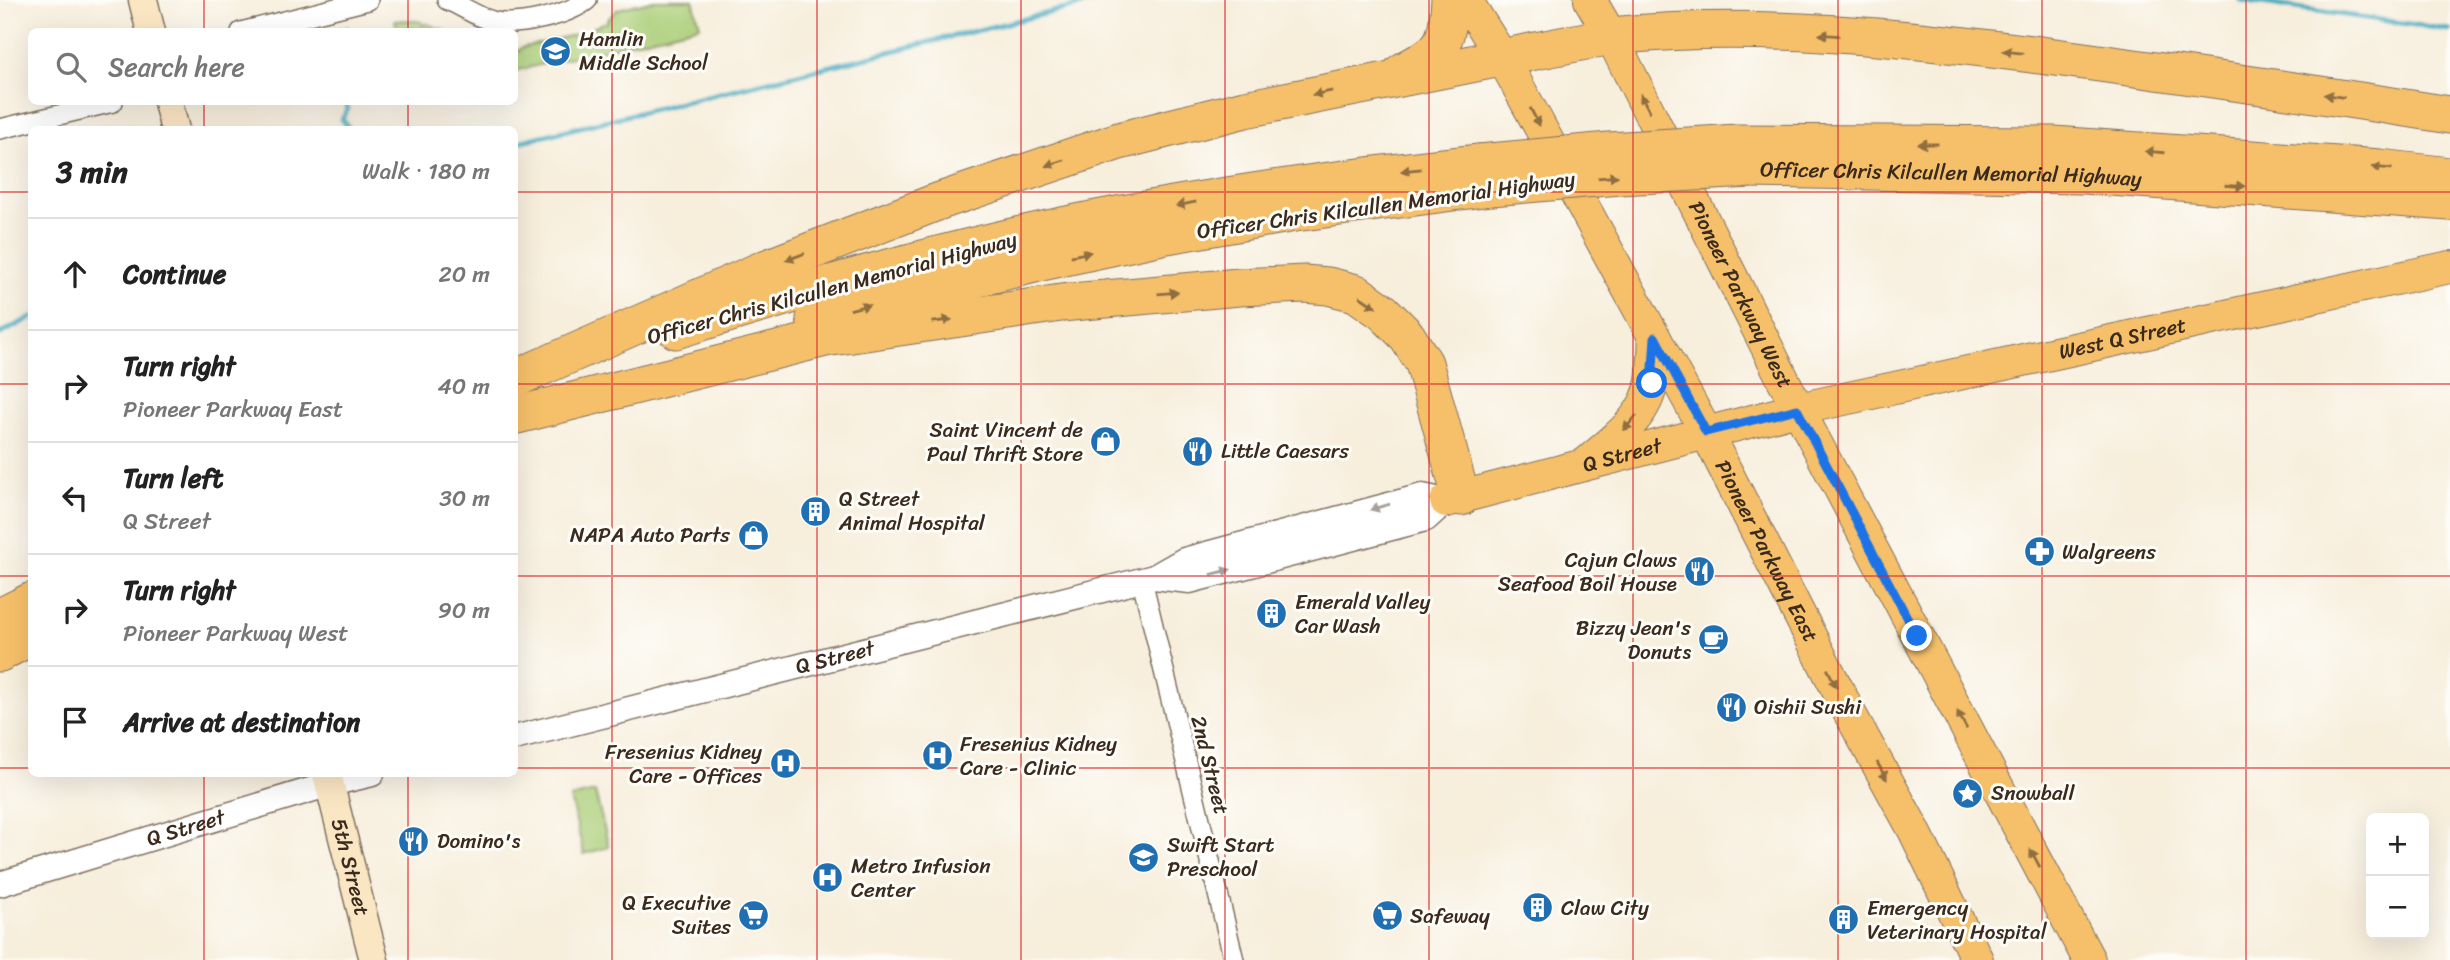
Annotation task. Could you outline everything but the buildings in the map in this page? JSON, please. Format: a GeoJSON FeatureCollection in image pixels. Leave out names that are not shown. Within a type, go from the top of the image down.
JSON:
{"type":"FeatureCollection","features":[{"type":"Feature","properties":{"kind":"highway"},"geometry":{"type":"LineString","coordinates":[[1389,79],[1435,53],[1447,29],[1450,0]]}},
{"type":"Feature","properties":{"kind":"highway"},"geometry":{"type":"LineString","coordinates":[[518,396],[762,270],[937,202],[1119,141],[1245,109],[1611,36],[1663,31],[1735,30],[1931,41],[2227,80],[2450,114]]}},
{"type":"Feature","properties":{"kind":"highway","name":"Officer Chris Kilcullen Memorial Highway"},"geometry":{"type":"LineString","coordinates":[[1744,156],[2054,145],[2381,167],[2450,176]]}},
{"type":"Feature","properties":{"kind":"highway","name":"Officer Chris Kilcullen Memorial Highway"},"geometry":{"type":"LineString","coordinates":[[518,397],[766,302],[1035,232],[1254,191],[1368,175],[1485,175],[1609,151],[2084,175],[2450,202]]}},
{"type":"Feature","properties":{"kind":"highway"},"geometry":{"type":"LineString","coordinates":[[518,397],[825,338],[1061,303],[1239,287],[1304,284],[1328,286],[1356,293],[1383,312],[1406,335],[1424,363],[1454,499]]}},
{"type":"Feature","properties":{"kind":"highway"},"geometry":{"type":"LineString","coordinates":[[0,617],[28,603]]}},
{"type":"Feature","properties":{"kind":"highway"},"geometry":{"type":"LineString","coordinates":[[0,653],[28,638]]}},
{"type":"Feature","properties":{"kind":"main road"},"geometry":{"type":"LineString","coordinates":[[143,0],[150,28]]}},
{"type":"Feature","properties":{"kind":"main road","name":"Pioneer Parkway East"},"geometry":{"type":"LineString","coordinates":[[1466,0],[1502,57],[1706,432],[1849,712],[1914,830],[1977,960]]}},
{"type":"Feature","properties":{"kind":"main road","name":"Pioneer Parkway West"},"geometry":{"type":"LineString","coordinates":[[1590,0],[1611,36],[1797,409],[2090,960]]}},
{"type":"Feature","properties":{"kind":"main road"},"geometry":{"type":"LineString","coordinates":[[169,105],[174,126]]}},
{"type":"Feature","properties":{"kind":"main road","name":"West Q Street"},"geometry":{"type":"LineString","coordinates":[[1797,409],[2450,267]]}},
{"type":"Feature","properties":{"kind":"main road"},"geometry":{"type":"LineString","coordinates":[[1586,464],[1632,423],[1646,402],[1652,383],[1655,337]]}},
{"type":"Feature","properties":{"kind":"main road","name":"Q Street"},"geometry":{"type":"LineString","coordinates":[[1454,499],[1797,409]]}},
{"type":"Feature","properties":{"kind":"main road","name":"5th Street"},"geometry":{"type":"LineString","coordinates":[[329,779],[374,960]]}},
{"type":"Feature","properties":{"kind":"street"},"geometry":{"type":"LineString","coordinates":[[257,28],[368,0]]}},
{"type":"Feature","properties":{"kind":"street"},"geometry":{"type":"LineString","coordinates":[[447,0],[491,21],[505,23],[520,23],[571,9],[587,0]]}},
{"type":"Feature","properties":{"kind":"street"},"geometry":{"type":"LineString","coordinates":[[0,129],[100,105]]}},
{"type":"Feature","properties":{"kind":"street","name":"Q Street"},"geometry":{"type":"LineString","coordinates":[[518,737],[1148,579],[1184,559],[1422,496],[1454,499]]}},
{"type":"Feature","properties":{"kind":"street","name":"2nd Street"},"geometry":{"type":"LineString","coordinates":[[1148,579],[1234,960]]}},
{"type":"Feature","properties":{"kind":"street","name":"Q Street"},"geometry":{"type":"LineString","coordinates":[[0,884],[329,779]]}},
{"type":"Feature","properties":{"kind":"green space"},"geometry":{"type":"Polygon","coordinates":[[[654,0],[693,0],[700,26],[518,70],[518,50],[521,48],[585,32],[607,23],[618,9],[654,0]]]}},
{"type":"Feature","properties":{"kind":"green space"},"geometry":{"type":"Polygon","coordinates":[[[409,20],[438,28],[397,28],[395,21],[409,20]]]}},
{"type":"Feature","properties":{"kind":"green space"},"geometry":{"type":"Polygon","coordinates":[[[595,792],[609,847],[584,854],[570,798],[595,792]]]}},
{"type":"Feature","properties":{"kind":"waterway"},"geometry":{"type":"LineString","coordinates":[[518,142],[1102,0]]}},
{"type":"Feature","properties":{"kind":"waterway"},"geometry":{"type":"LineString","coordinates":[[2241,0],[2450,30]]}},
{"type":"Feature","properties":{"kind":"waterway"},"geometry":{"type":"LineString","coordinates":[[347,105],[348,109],[342,119],[347,126]]}},
{"type":"Feature","properties":{"kind":"waterway"},"geometry":{"type":"LineString","coordinates":[[0,334],[28,319]]}},
{"type":"Feature","properties":{"kind":"place","name":"Hamlin Middle School"},"geometry":{"type":"Point","coordinates":[556,51]}},
{"type":"Feature","properties":{"kind":"place","name":"Saint Vincent de Paul Thrift Store"},"geometry":{"type":"Point","coordinates":[1106,442]}},
{"type":"Feature","properties":{"kind":"place","name":"Little Caesars"},"geometry":{"type":"Point","coordinates":[1198,451]}},
{"type":"Feature","properties":{"kind":"place","name":"Q Street Animal Hospital"},"geometry":{"type":"Point","coordinates":[816,511]}},
{"type":"Feature","properties":{"kind":"place","name":"NAPA Auto Parts"},"geometry":{"type":"Point","coordinates":[753,535]}},
{"type":"Feature","properties":{"kind":"place","name":"Walgreens"},"geometry":{"type":"Point","coordinates":[2039,552]}},
{"type":"Feature","properties":{"kind":"place","name":"Cajun Claws Seafood Boil House"},"geometry":{"type":"Point","coordinates":[1700,572]}},
{"type":"Feature","properties":{"kind":"place","name":"Emerald Valley Car Wash"},"geometry":{"type":"Point","coordinates":[1272,614]}},
{"type":"Feature","properties":{"kind":"place","name":"Bizzy Jean's Donuts"},"geometry":{"type":"Point","coordinates":[1714,640]}},
{"type":"Feature","properties":{"kind":"place","name":"Oishii Sushi"},"geometry":{"type":"Point","coordinates":[1731,707]}},
{"type":"Feature","properties":{"kind":"place","name":"Fresenius Kidney Care - Clinic"},"geometry":{"type":"Point","coordinates":[937,756]}},
{"type":"Feature","properties":{"kind":"place","name":"Fresenius Kidney Care - Offices"},"geometry":{"type":"Point","coordinates":[785,764]}},
{"type":"Feature","properties":{"kind":"place","name":"Snowball"},"geometry":{"type":"Point","coordinates":[1968,793]}},
{"type":"Feature","properties":{"kind":"place","name":"Domino's"},"geometry":{"type":"Point","coordinates":[414,841]}},
{"type":"Feature","properties":{"kind":"place","name":"Swift Start Preschool"},"geometry":{"type":"Point","coordinates":[1144,857]}},
{"type":"Feature","properties":{"kind":"place","name":"Metro Infusion Center"},"geometry":{"type":"Point","coordinates":[828,878]}},
{"type":"Feature","properties":{"kind":"place","name":"Claw City"},"geometry":{"type":"Point","coordinates":[1538,908]}},
{"type":"Feature","properties":{"kind":"place","name":"Q Executive Suites"},"geometry":{"type":"Point","coordinates":[754,915]}},
{"type":"Feature","properties":{"kind":"place","name":"Safeway"},"geometry":{"type":"Point","coordinates":[1387,916]}},
{"type":"Feature","properties":{"kind":"place","name":"Emergency Veterinary Hospital"},"geometry":{"type":"Point","coordinates":[1844,920]}},
{"type":"Feature","properties":{"kind":"route"},"geometry":{"type":"LineString","coordinates":[[1652,383],[1655,337],[1706,432],[1797,409],[1917,636]]}}]}
